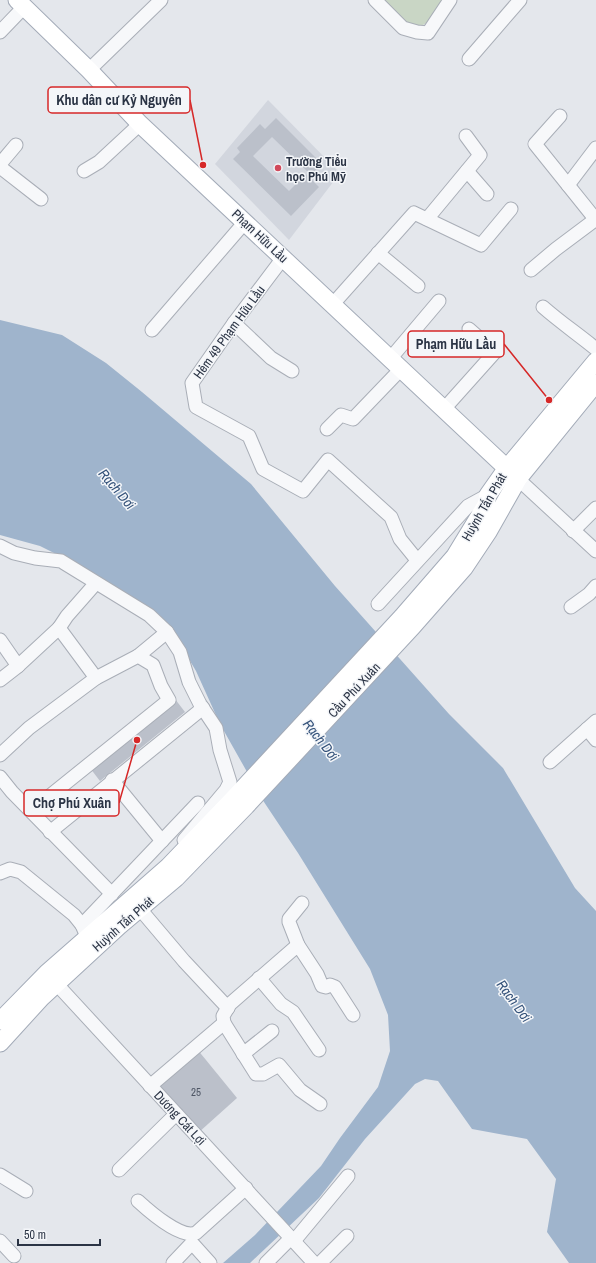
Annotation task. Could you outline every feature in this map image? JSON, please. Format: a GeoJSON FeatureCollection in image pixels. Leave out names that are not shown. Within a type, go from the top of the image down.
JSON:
{"type":"FeatureCollection","features":[{"type":"Feature","properties":{"kind":"main road","name":"Phạm Hữu Lầu"},"geometry":{"type":"LineString","coordinates":[[22,3],[140,124],[513,474]]}},
{"type":"Feature","properties":{"kind":"main road","name":"Huỳnh Tấn Phát"},"geometry":{"type":"LineString","coordinates":[[408,621],[464,568],[488,532],[513,474],[596,361]]}},
{"type":"Feature","properties":{"kind":"main road","name":"Huỳnh Tấn Phát"},"geometry":{"type":"LineString","coordinates":[[408,621],[455,556],[486,506],[488,495],[513,474],[596,383]]}},
{"type":"Feature","properties":{"kind":"main road","name":"Cầu Phú Xuân"},"geometry":{"type":"LineString","coordinates":[[241,801],[408,621]]}},
{"type":"Feature","properties":{"kind":"main road","name":"Huỳnh Tấn Phát"},"geometry":{"type":"LineString","coordinates":[[0,1021],[137,904],[168,867],[241,801]]}},
{"type":"Feature","properties":{"kind":"main road","name":"Huỳnh Tấn Phát"},"geometry":{"type":"LineString","coordinates":[[0,1043],[41,998],[52,978],[85,931],[137,904]]}},
{"type":"Feature","properties":{"kind":"street"},"geometry":{"type":"LineString","coordinates":[[89,70],[161,0]]}},
{"type":"Feature","properties":{"kind":"street"},"geometry":{"type":"LineString","coordinates":[[375,0],[403,28],[428,33],[450,0]]}},
{"type":"Feature","properties":{"kind":"street"},"geometry":{"type":"LineString","coordinates":[[469,59],[520,0]]}},
{"type":"Feature","properties":{"kind":"street"},"geometry":{"type":"LineString","coordinates":[[0,32],[22,3]]}},
{"type":"Feature","properties":{"kind":"street"},"geometry":{"type":"LineString","coordinates":[[531,270],[556,249],[596,220],[535,144],[560,116]]}},
{"type":"Feature","properties":{"kind":"street"},"geometry":{"type":"LineString","coordinates":[[84,170],[99,162],[140,124]]}},
{"type":"Feature","properties":{"kind":"street"},"geometry":{"type":"LineString","coordinates":[[427,219],[480,155],[466,136]]}},
{"type":"Feature","properties":{"kind":"street"},"geometry":{"type":"LineString","coordinates":[[16,146],[0,165],[41,199]]}},
{"type":"Feature","properties":{"kind":"street"},"geometry":{"type":"LineString","coordinates":[[568,185],[596,148]]}},
{"type":"Feature","properties":{"kind":"street"},"geometry":{"type":"LineString","coordinates":[[467,171],[488,194]]}},
{"type":"Feature","properties":{"kind":"street"},"geometry":{"type":"LineString","coordinates":[[333,304],[414,213],[481,245],[511,209]]}},
{"type":"Feature","properties":{"kind":"street"},"geometry":{"type":"LineString","coordinates":[[152,330],[245,222]]}},
{"type":"Feature","properties":{"kind":"street"},"geometry":{"type":"LineString","coordinates":[[378,253],[418,286]]}},
{"type":"Feature","properties":{"kind":"street","name":"Hẻm 49 Phạm Hữu Lầu"},"geometry":{"type":"LineString","coordinates":[[283,258],[234,323],[192,383],[196,407],[248,436],[263,469],[303,491],[328,460],[391,517],[400,539],[417,560]]}},
{"type":"Feature","properties":{"kind":"street"},"geometry":{"type":"LineString","coordinates":[[327,428],[341,415],[353,419],[395,364],[439,301]]}},
{"type":"Feature","properties":{"kind":"street"},"geometry":{"type":"LineString","coordinates":[[543,307],[561,323],[574,331],[596,349]]}},
{"type":"Feature","properties":{"kind":"street"},"geometry":{"type":"LineString","coordinates":[[234,323],[271,358],[292,371]]}},
{"type":"Feature","properties":{"kind":"street"},"geometry":{"type":"LineString","coordinates":[[444,409],[495,352],[469,329]]}},
{"type":"Feature","properties":{"kind":"street"},"geometry":{"type":"LineString","coordinates":[[513,474],[596,551]]}},
{"type":"Feature","properties":{"kind":"street"},"geometry":{"type":"LineString","coordinates":[[378,604],[468,506],[488,495]]}},
{"type":"Feature","properties":{"kind":"street"},"geometry":{"type":"LineString","coordinates":[[573,531],[596,508]]}},
{"type":"Feature","properties":{"kind":"street"},"geometry":{"type":"LineString","coordinates":[[0,546],[35,558],[61,561],[149,615],[167,632],[180,652],[189,682],[216,728],[220,750],[229,778],[229,786],[184,839],[130,894],[184,961],[228,1008]]}},
{"type":"Feature","properties":{"kind":"street"},"geometry":{"type":"LineString","coordinates":[[0,680],[18,666],[59,628],[67,616],[96,583]]}},
{"type":"Feature","properties":{"kind":"street"},"geometry":{"type":"LineString","coordinates":[[571,607],[589,594],[596,586]]}},
{"type":"Feature","properties":{"kind":"street"},"geometry":{"type":"LineString","coordinates":[[59,628],[96,678]]}},
{"type":"Feature","properties":{"kind":"street"},"geometry":{"type":"LineString","coordinates":[[0,754],[29,728],[96,678],[138,656],[167,632]]}},
{"type":"Feature","properties":{"kind":"street"},"geometry":{"type":"LineString","coordinates":[[0,640],[18,666]]}},
{"type":"Feature","properties":{"kind":"street"},"geometry":{"type":"LineString","coordinates":[[31,811],[169,700],[161,686],[153,665],[138,656]]}},
{"type":"Feature","properties":{"kind":"street"},"geometry":{"type":"LineString","coordinates":[[50,832],[112,780],[203,708]]}},
{"type":"Feature","properties":{"kind":"street"},"geometry":{"type":"LineString","coordinates":[[550,762],[592,725],[596,740]]}},
{"type":"Feature","properties":{"kind":"street"},"geometry":{"type":"LineString","coordinates":[[0,777],[12,792],[50,832],[112,894]]}},
{"type":"Feature","properties":{"kind":"street"},"geometry":{"type":"LineString","coordinates":[[112,780],[162,841]]}},
{"type":"Feature","properties":{"kind":"street","name":"Huỳnh Tấn Phát"},"geometry":{"type":"LineString","coordinates":[[85,931],[112,894],[198,803]]}},
{"type":"Feature","properties":{"kind":"street"},"geometry":{"type":"LineString","coordinates":[[0,873],[10,869],[21,872],[74,915],[85,931]]}},
{"type":"Feature","properties":{"kind":"street"},"geometry":{"type":"LineString","coordinates":[[0,881],[21,872]]}},
{"type":"Feature","properties":{"kind":"street"},"geometry":{"type":"LineString","coordinates":[[302,903],[289,918],[289,922],[298,945],[317,974],[322,986],[330,985],[335,987],[353,1015]]}},
{"type":"Feature","properties":{"kind":"street"},"geometry":{"type":"LineString","coordinates":[[298,945],[230,1004],[223,1016],[224,1023],[256,1074],[264,1074],[278,1065],[300,1090],[320,1104]]}},
{"type":"Feature","properties":{"kind":"street","name":"Dương Cát Lợi"},"geometry":{"type":"LineString","coordinates":[[52,978],[314,1263]]}},
{"type":"Feature","properties":{"kind":"street"},"geometry":{"type":"LineString","coordinates":[[259,978],[281,1004],[293,1012],[319,1050]]}},
{"type":"Feature","properties":{"kind":"street"},"geometry":{"type":"LineString","coordinates":[[150,1086],[224,1023]]}},
{"type":"Feature","properties":{"kind":"street"},"geometry":{"type":"LineString","coordinates":[[243,1054],[272,1031]]}},
{"type":"Feature","properties":{"kind":"street"},"geometry":{"type":"LineString","coordinates":[[119,1170],[176,1114]]}},
{"type":"Feature","properties":{"kind":"street"},"geometry":{"type":"LineString","coordinates":[[0,1175],[26,1191]]}},
{"type":"Feature","properties":{"kind":"street"},"geometry":{"type":"LineString","coordinates":[[266,1263],[348,1176]]}},
{"type":"Feature","properties":{"kind":"street"},"geometry":{"type":"LineString","coordinates":[[138,1202],[147,1210],[180,1232],[192,1235],[246,1188]]}},
{"type":"Feature","properties":{"kind":"street"},"geometry":{"type":"LineString","coordinates":[[320,1263],[347,1236]]}},
{"type":"Feature","properties":{"kind":"street"},"geometry":{"type":"LineString","coordinates":[[0,1241],[14,1256]]}},
{"type":"Feature","properties":{"kind":"street"},"geometry":{"type":"LineString","coordinates":[[172,1263],[192,1243],[210,1263]]}},
{"type":"Feature","properties":{"kind":"shaded area","name":"Trường Tiểu học Phú Mỹ"},"geometry":{"type":"Polygon","coordinates":[[[268,100],[340,173],[289,240],[215,164],[268,100]]]}},
{"type":"Feature","properties":{"kind":"green space"},"geometry":{"type":"Polygon","coordinates":[[[383,0],[443,0],[426,23],[420,26],[414,26],[402,19],[383,0]]]}},
{"type":"Feature","properties":{"kind":"water","name":"Rạch Dơi"},"geometry":{"type":"Polygon","coordinates":[[[0,320],[62,335],[106,363],[251,484],[335,586],[449,714],[503,768],[575,888],[596,911],[596,1263],[569,1263],[547,1232],[556,1179],[527,1139],[472,1129],[438,1081],[425,1079],[415,1084],[365,1139],[319,1198],[250,1263],[223,1263],[255,1235],[321,1166],[378,1087],[390,1051],[388,1015],[370,969],[298,853],[264,802],[220,724],[196,671],[174,634],[143,605],[92,572],[40,546],[0,535],[0,320]]]}},
{"type":"Feature","properties":{"kind":"building"},"geometry":{"type":"Polygon","coordinates":[[[276,118],[323,165],[312,176],[272,137],[253,156],[289,191],[306,174],[319,187],[291,216],[233,159],[240,152],[237,148],[260,124],[265,129],[276,118]]]}},
{"type":"Feature","properties":{"kind":"building"},"geometry":{"type":"Polygon","coordinates":[[[175,699],[185,712],[100,781],[90,768],[175,699]]]}},
{"type":"Feature","properties":{"kind":"building"},"geometry":{"type":"Polygon","coordinates":[[[197,1049],[237,1098],[198,1133],[154,1086],[197,1049]]]}},
{"type":"Feature","properties":{"kind":"place","name":"Khu dân cư Kỷ Nguyên"},"geometry":{"type":"Point","coordinates":[203,165]}},
{"type":"Feature","properties":{"kind":"place","name":"Trường Tiểu học Phú Mỹ"},"geometry":{"type":"Point","coordinates":[278,168]}},
{"type":"Feature","properties":{"kind":"place","name":"Phạm Hữu Lầu"},"geometry":{"type":"Point","coordinates":[549,400]}},
{"type":"Feature","properties":{"kind":"place","name":"Chợ Phú Xuân"},"geometry":{"type":"Point","coordinates":[137,740]}}]}
